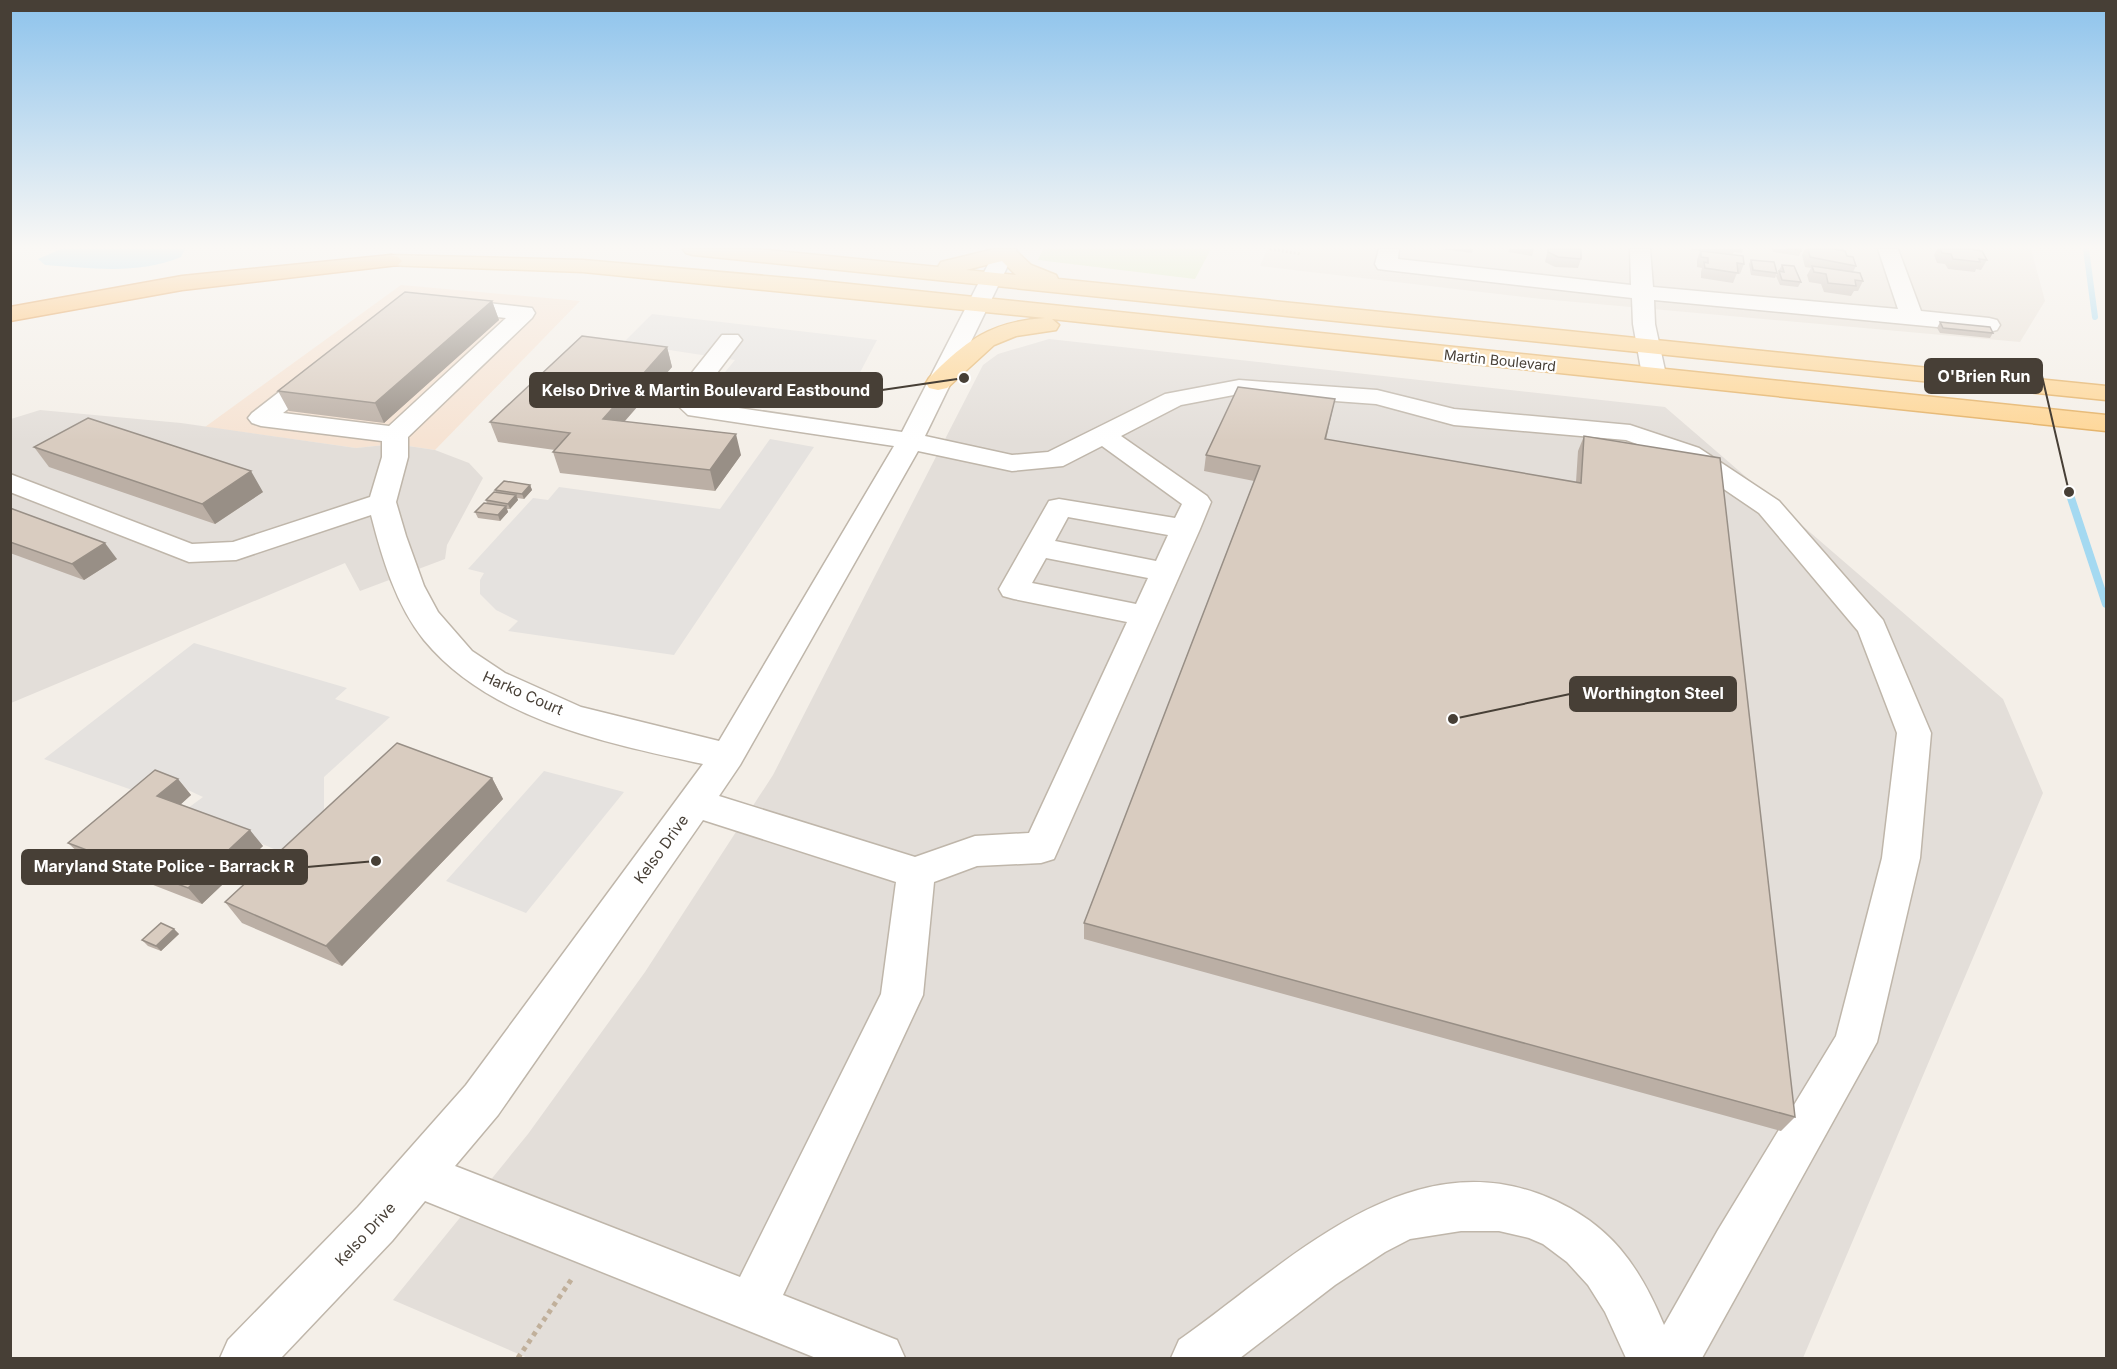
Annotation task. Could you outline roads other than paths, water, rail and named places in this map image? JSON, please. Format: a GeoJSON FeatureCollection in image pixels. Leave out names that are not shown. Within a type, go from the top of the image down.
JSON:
{"type":"FeatureCollection","features":[{"type":"Feature","properties":{"kind":"main road","name":"Martin Boulevard"},"geometry":{"type":"LineString","coordinates":[[1055,313],[2106,423]]}},
{"type":"Feature","properties":{"kind":"main road","name":"Martin Boulevard"},"geometry":{"type":"LineString","coordinates":[[1330,313],[2106,393]]}},
{"type":"Feature","properties":{"kind":"main road"},"geometry":{"type":"LineString","coordinates":[[938,383],[976,344],[1004,331],[1043,325],[1136,322]]}},
{"type":"Feature","properties":{"kind":"street"},"geometry":{"type":"LineString","coordinates":[[10,482],[189,553],[236,550],[382,502],[395,457],[395,435],[523,313]]}},
{"type":"Feature","properties":{"kind":"street","name":"Kelso Drive"},"geometry":{"type":"LineString","coordinates":[[246,1359],[375,1224],[482,1100],[728,756],[910,441],[973,313]]}},
{"type":"Feature","properties":{"kind":"street"},"geometry":{"type":"LineString","coordinates":[[1644,313],[1654,375]]}},
{"type":"Feature","properties":{"kind":"street"},"geometry":{"type":"LineString","coordinates":[[1864,313],[1989,325]]}},
{"type":"Feature","properties":{"kind":"street"},"geometry":{"type":"LineString","coordinates":[[1911,313],[1912,317]]}},
{"type":"Feature","properties":{"kind":"street"},"geometry":{"type":"LineString","coordinates":[[730,340],[692,389],[686,401],[697,410],[910,441],[1012,463],[1054,460],[1174,399],[1239,387],[1377,397],[1454,417],[1630,433],[1689,454],[1769,507],[1872,627],[1914,733],[1901,858],[1856,1042],[1736,1247],[1674,1359]]}},
{"type":"Feature","properties":{"kind":"street"},"geometry":{"type":"LineString","coordinates":[[336,360],[261,418],[395,435]]}},
{"type":"Feature","properties":{"kind":"street"},"geometry":{"type":"LineString","coordinates":[[695,803],[916,873],[975,851],[1041,848],[1197,502],[1102,435]]}},
{"type":"Feature","properties":{"kind":"street","name":"Harko Court"},"geometry":{"type":"LineString","coordinates":[[382,502],[397,562],[422,612],[452,652],[476,672],[524,697],[584,719],[644,738],[728,756]]}},
{"type":"Feature","properties":{"kind":"street"},"geometry":{"type":"LineString","coordinates":[[1146,616],[1014,589],[1059,507],[1186,529]]}},
{"type":"Feature","properties":{"kind":"street"},"geometry":{"type":"LineString","coordinates":[[1037,547],[1166,572]]}},
{"type":"Feature","properties":{"kind":"street"},"geometry":{"type":"LineString","coordinates":[[751,1308],[902,995],[916,873]]}},
{"type":"Feature","properties":{"kind":"street"},"geometry":{"type":"LineString","coordinates":[[418,1175],[879,1359]]}},
{"type":"Feature","properties":{"kind":"street"},"geometry":{"type":"LineString","coordinates":[[1197,1359],[1356,1243],[1396,1220],[1433,1210],[1484,1206],[1522,1211],[1562,1227],[1596,1255],[1619,1285],[1636,1315],[1652,1359]]}},
{"type":"Feature","properties":{"kind":"waterway"},"geometry":{"type":"LineString","coordinates":[[2094,313],[2095,317]]}},
{"type":"Feature","properties":{"kind":"waterway"},"geometry":{"type":"LineString","coordinates":[[2069,492],[2106,604]]}},
{"type":"Feature","properties":{"kind":"place","name":"Kelso Drive & Martin Boulevard Eastbound"},"geometry":{"type":"Point","coordinates":[964,378]}},
{"type":"Feature","properties":{"kind":"place","name":"O'Brien Run"},"geometry":{"type":"Point","coordinates":[2069,492]}},
{"type":"Feature","properties":{"kind":"place","name":"Worthington Steel"},"geometry":{"type":"Point","coordinates":[1453,719]}},
{"type":"Feature","properties":{"kind":"place","name":"Maryland State Police - Barrack R"},"geometry":{"type":"Point","coordinates":[376,861]}}]}
